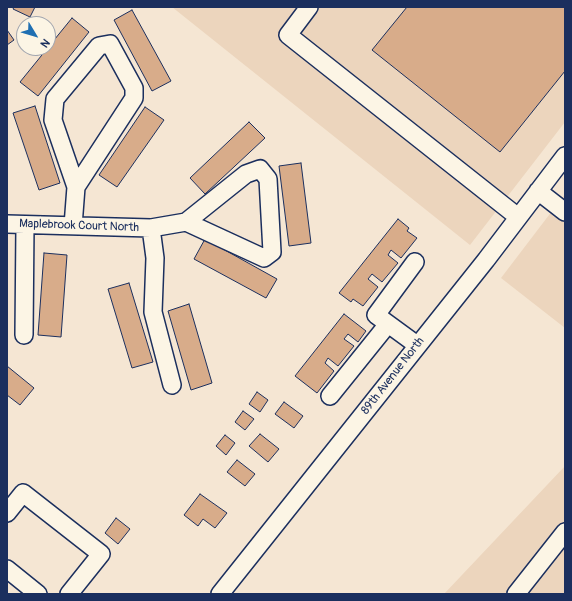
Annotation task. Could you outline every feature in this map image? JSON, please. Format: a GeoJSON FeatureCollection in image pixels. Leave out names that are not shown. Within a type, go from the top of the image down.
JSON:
{"type":"FeatureCollection","features":[{"type":"Feature","properties":{"kind":"street"},"geometry":{"type":"LineString","coordinates":[[309,7],[288,35],[518,217]]}},
{"type":"Feature","properties":{"kind":"street"},"geometry":{"type":"LineString","coordinates":[[73,226],[76,187],[53,120],[55,99],[99,46],[110,44],[134,88],[134,98],[76,187]]}},
{"type":"Feature","properties":{"kind":"street","name":"89th Avenue North"},"geometry":{"type":"LineString","coordinates":[[220,594],[417,346],[565,156]]}},
{"type":"Feature","properties":{"kind":"street"},"geometry":{"type":"LineString","coordinates":[[260,169],[268,179],[272,252],[264,258],[186,222],[246,174],[260,169]]}},
{"type":"Feature","properties":{"kind":"street"},"geometry":{"type":"LineString","coordinates":[[538,192],[565,212]]}},
{"type":"Feature","properties":{"kind":"street","name":"Maplebrook Court North"},"geometry":{"type":"LineString","coordinates":[[7,224],[151,228],[186,222]]}},
{"type":"Feature","properties":{"kind":"street"},"geometry":{"type":"LineString","coordinates":[[24,335],[26,225]]}},
{"type":"Feature","properties":{"kind":"street"},"geometry":{"type":"LineString","coordinates":[[151,228],[155,258],[153,312],[172,385]]}},
{"type":"Feature","properties":{"kind":"street"},"geometry":{"type":"LineString","coordinates":[[415,262],[376,315],[417,346]]}},
{"type":"Feature","properties":{"kind":"street"},"geometry":{"type":"LineString","coordinates":[[330,396],[388,324]]}},
{"type":"Feature","properties":{"kind":"street"},"geometry":{"type":"LineString","coordinates":[[7,514],[23,492],[101,554],[69,594]]}},
{"type":"Feature","properties":{"kind":"street"},"geometry":{"type":"LineString","coordinates":[[516,594],[565,532]]}},
{"type":"Feature","properties":{"kind":"street"},"geometry":{"type":"LineString","coordinates":[[7,569],[38,594]]}},
{"type":"Feature","properties":{"kind":"shaded area"},"geometry":{"type":"Polygon","coordinates":[[[172,7],[565,7],[565,122],[470,245],[172,7]]]}},
{"type":"Feature","properties":{"kind":"shaded area"},"geometry":{"type":"Polygon","coordinates":[[[565,194],[565,328],[501,278],[565,194]]]}},
{"type":"Feature","properties":{"kind":"shaded area"},"geometry":{"type":"Polygon","coordinates":[[[565,466],[565,594],[444,594],[565,466]]]}},
{"type":"Feature","properties":{"kind":"building"},"geometry":{"type":"Polygon","coordinates":[[[14,7],[35,7],[30,16],[13,9],[14,7]]]}},
{"type":"Feature","properties":{"kind":"building"},"geometry":{"type":"Polygon","coordinates":[[[407,7],[565,7],[565,71],[500,152],[372,50],[407,7]]]}},
{"type":"Feature","properties":{"kind":"building"},"geometry":{"type":"Polygon","coordinates":[[[132,10],[171,81],[152,91],[114,20],[132,10]]]}},
{"type":"Feature","properties":{"kind":"building"},"geometry":{"type":"Polygon","coordinates":[[[72,18],[89,32],[38,96],[20,82],[41,56],[56,56],[56,38],[72,18]]]}},
{"type":"Feature","properties":{"kind":"building"},"geometry":{"type":"Polygon","coordinates":[[[7,30],[14,40],[7,45],[7,30]]]}},
{"type":"Feature","properties":{"kind":"building"},"geometry":{"type":"Polygon","coordinates":[[[35,106],[60,183],[39,190],[13,113],[35,106]]]}},
{"type":"Feature","properties":{"kind":"building"},"geometry":{"type":"Polygon","coordinates":[[[145,107],[164,120],[117,187],[99,175],[145,107]]]}},
{"type":"Feature","properties":{"kind":"building"},"geometry":{"type":"Polygon","coordinates":[[[249,122],[265,138],[205,194],[190,178],[249,122]]]}},
{"type":"Feature","properties":{"kind":"building"},"geometry":{"type":"Polygon","coordinates":[[[301,163],[311,243],[289,246],[279,166],[301,163]]]}},
{"type":"Feature","properties":{"kind":"building"},"geometry":{"type":"Polygon","coordinates":[[[398,219],[409,228],[407,231],[417,238],[401,258],[391,250],[388,255],[398,263],[382,282],[372,274],[368,279],[378,287],[363,306],[353,299],[351,302],[339,293],[398,219]]]}},
{"type":"Feature","properties":{"kind":"building"},"geometry":{"type":"Polygon","coordinates":[[[205,239],[277,279],[266,298],[194,259],[205,239]]]}},
{"type":"Feature","properties":{"kind":"building"},"geometry":{"type":"Polygon","coordinates":[[[44,253],[67,255],[61,337],[38,335],[44,253]]]}},
{"type":"Feature","properties":{"kind":"building"},"geometry":{"type":"Polygon","coordinates":[[[129,283],[153,362],[132,368],[108,289],[129,283]]]}},
{"type":"Feature","properties":{"kind":"building"},"geometry":{"type":"Polygon","coordinates":[[[189,304],[212,383],[191,390],[168,311],[189,304]]]}},
{"type":"Feature","properties":{"kind":"building"},"geometry":{"type":"Polygon","coordinates":[[[344,314],[366,331],[358,342],[348,334],[344,339],[354,346],[338,366],[328,358],[325,363],[334,371],[317,393],[295,376],[344,314]]]}},
{"type":"Feature","properties":{"kind":"building"},"geometry":{"type":"Polygon","coordinates":[[[7,366],[34,388],[20,405],[7,395],[7,366]]]}},
{"type":"Feature","properties":{"kind":"building"},"geometry":{"type":"Polygon","coordinates":[[[257,392],[268,400],[260,412],[249,404],[257,392]]]}},
{"type":"Feature","properties":{"kind":"building"},"geometry":{"type":"Polygon","coordinates":[[[284,402],[303,416],[294,428],[275,414],[284,402]]]}},
{"type":"Feature","properties":{"kind":"building"},"geometry":{"type":"Polygon","coordinates":[[[243,411],[254,419],[245,430],[235,422],[243,411]]]}},
{"type":"Feature","properties":{"kind":"building"},"geometry":{"type":"Polygon","coordinates":[[[260,434],[279,449],[268,462],[249,446],[260,434]]]}},
{"type":"Feature","properties":{"kind":"building"},"geometry":{"type":"Polygon","coordinates":[[[225,435],[235,443],[226,455],[216,446],[225,435]]]}},
{"type":"Feature","properties":{"kind":"building"},"geometry":{"type":"Polygon","coordinates":[[[237,460],[255,474],[245,486],[227,472],[237,460]]]}},
{"type":"Feature","properties":{"kind":"building"},"geometry":{"type":"Polygon","coordinates":[[[200,494],[227,513],[215,528],[203,519],[198,526],[184,515],[200,494]]]}},
{"type":"Feature","properties":{"kind":"building"},"geometry":{"type":"Polygon","coordinates":[[[116,518],[130,529],[118,544],[105,533],[116,518]]]}}]}
